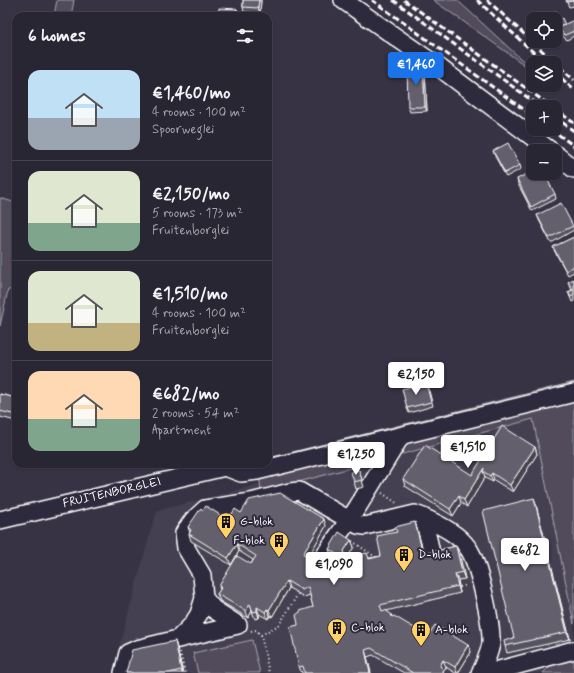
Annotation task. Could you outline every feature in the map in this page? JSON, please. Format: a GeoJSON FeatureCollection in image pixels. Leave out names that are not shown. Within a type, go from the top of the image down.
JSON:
{"type":"FeatureCollection","features":[{"type":"Feature","properties":{"kind":"street"},"geometry":{"type":"LineString","coordinates":[[342,0],[440,68],[542,144]]}},
{"type":"Feature","properties":{"kind":"street"},"geometry":{"type":"LineString","coordinates":[[562,159],[574,168]]}},
{"type":"Feature","properties":{"kind":"street","name":"FRUITENBORGLEI"},"geometry":{"type":"LineString","coordinates":[[272,466],[574,394]]}},
{"type":"Feature","properties":{"kind":"street"},"geometry":{"type":"LineString","coordinates":[[319,564],[371,486],[401,436]]}},
{"type":"Feature","properties":{"kind":"street","name":"FRUITENBORGLEI"},"geometry":{"type":"LineString","coordinates":[[0,520],[221,468]]}},
{"type":"Feature","properties":{"kind":"street","name":"FRUITENBORGLEI"},"geometry":{"type":"LineString","coordinates":[[228,468],[241,473],[265,468]]}},
{"type":"Feature","properties":{"kind":"street"},"geometry":{"type":"LineString","coordinates":[[179,643],[199,614],[204,598],[202,575],[186,548],[184,533],[192,520],[205,509],[251,502],[299,491],[358,525],[364,526],[419,515],[453,533],[468,548],[477,569],[490,620],[491,644],[480,673]]}},
{"type":"Feature","properties":{"kind":"street"},"geometry":{"type":"LineString","coordinates":[[419,515],[430,548]]}},
{"type":"Feature","properties":{"kind":"street"},"geometry":{"type":"LineString","coordinates":[[123,673],[128,652],[137,649],[179,643],[238,625],[213,609],[204,598]]}},
{"type":"Feature","properties":{"kind":"street"},"geometry":{"type":"LineString","coordinates":[[488,673],[574,650]]}},
{"type":"Feature","properties":{"kind":"path"},"geometry":{"type":"LineString","coordinates":[[371,486],[419,515]]}},
{"type":"Feature","properties":{"kind":"path"},"geometry":{"type":"LineString","coordinates":[[339,534],[376,556],[378,560]]}},
{"type":"Feature","properties":{"kind":"path"},"geometry":{"type":"LineString","coordinates":[[261,635],[278,625],[298,594]]}},
{"type":"Feature","properties":{"kind":"path"},"geometry":{"type":"LineString","coordinates":[[248,632],[256,630],[261,635],[269,673]]}},
{"type":"Feature","properties":{"kind":"path"},"geometry":{"type":"LineString","coordinates":[[179,643],[185,673]]}},
{"type":"Feature","properties":{"kind":"shaded area"},"geometry":{"type":"Polygon","coordinates":[[[57,0],[74,0],[72,12],[55,12],[57,0]]]}},
{"type":"Feature","properties":{"kind":"shaded area"},"geometry":{"type":"Polygon","coordinates":[[[433,0],[457,0],[526,64],[526,66],[433,0]]]}},
{"type":"Feature","properties":{"kind":"shaded area"},"geometry":{"type":"Polygon","coordinates":[[[0,198],[12,202],[12,290],[8,290],[0,326],[0,198]]]}},
{"type":"Feature","properties":{"kind":"shaded area"},"geometry":{"type":"Polygon","coordinates":[[[574,382],[574,624],[533,419],[261,492],[258,468],[272,468],[272,457],[574,382]]]}},
{"type":"Feature","properties":{"kind":"shaded area"},"geometry":{"type":"Polygon","coordinates":[[[574,411],[574,673],[112,673],[157,512],[371,455],[463,437],[533,419],[574,411]]]}},
{"type":"Feature","properties":{"kind":"shaded area"},"geometry":{"type":"Polygon","coordinates":[[[252,640],[260,673],[198,673],[193,653],[252,640]]]}},
{"type":"Feature","properties":{"kind":"shaded area"},"geometry":{"type":"Polygon","coordinates":[[[574,642],[574,673],[543,673],[574,642]]]}},
{"type":"Feature","properties":{"kind":"building"},"geometry":{"type":"Polygon","coordinates":[[[243,0],[259,0],[258,8],[243,7],[243,0]]]}},
{"type":"Feature","properties":{"kind":"building"},"geometry":{"type":"Polygon","coordinates":[[[566,0],[574,0],[574,4],[573,1],[567,2],[566,0]]]}},
{"type":"Feature","properties":{"kind":"building"},"geometry":{"type":"Polygon","coordinates":[[[219,8],[237,9],[237,12],[218,12],[219,8]]]}},
{"type":"Feature","properties":{"kind":"building"},"geometry":{"type":"Polygon","coordinates":[[[562,18],[565,25],[562,26],[562,18]]]}},
{"type":"Feature","properties":{"kind":"building"},"geometry":{"type":"Polygon","coordinates":[[[574,20],[574,31],[565,35],[562,32],[562,26],[574,20]]]}},
{"type":"Feature","properties":{"kind":"building"},"geometry":{"type":"Polygon","coordinates":[[[423,65],[425,107],[408,107],[407,66],[423,65]]]}},
{"type":"Feature","properties":{"kind":"building"},"geometry":{"type":"Polygon","coordinates":[[[508,143],[520,165],[505,173],[493,151],[508,143]]]}},
{"type":"Feature","properties":{"kind":"building"},"geometry":{"type":"Polygon","coordinates":[[[526,174],[526,180],[548,180],[555,194],[531,207],[517,179],[526,174]]]}},
{"type":"Feature","properties":{"kind":"building"},"geometry":{"type":"Polygon","coordinates":[[[561,203],[573,226],[549,238],[537,215],[561,203]]]}},
{"type":"Feature","properties":{"kind":"building"},"geometry":{"type":"Polygon","coordinates":[[[574,237],[574,266],[566,271],[553,247],[574,237]]]}},
{"type":"Feature","properties":{"kind":"building"},"geometry":{"type":"Polygon","coordinates":[[[574,279],[574,295],[571,297],[568,292],[573,290],[568,282],[574,279]]]}},
{"type":"Feature","properties":{"kind":"building"},"geometry":{"type":"Polygon","coordinates":[[[426,383],[431,402],[407,408],[402,389],[426,383]]]}},
{"type":"Feature","properties":{"kind":"building"},"geometry":{"type":"Polygon","coordinates":[[[0,394],[12,397],[12,414],[0,411],[0,394]]]}},
{"type":"Feature","properties":{"kind":"building"},"geometry":{"type":"Polygon","coordinates":[[[502,426],[535,447],[510,485],[492,473],[490,476],[483,471],[484,468],[464,500],[459,496],[450,509],[403,479],[425,445],[472,475],[502,426]]]}},
{"type":"Feature","properties":{"kind":"building"},"geometry":{"type":"Polygon","coordinates":[[[359,470],[362,480],[354,482],[351,472],[359,470]]]}},
{"type":"Feature","properties":{"kind":"building"},"geometry":{"type":"Polygon","coordinates":[[[280,493],[324,519],[303,554],[308,556],[310,553],[321,559],[322,565],[341,559],[341,557],[329,549],[339,532],[351,540],[344,551],[346,558],[367,553],[369,559],[381,556],[377,536],[397,532],[395,527],[415,522],[423,554],[456,546],[462,572],[455,574],[458,586],[380,605],[382,611],[385,610],[391,614],[392,617],[394,616],[428,636],[435,625],[468,645],[455,667],[443,660],[440,666],[443,669],[441,673],[413,673],[371,648],[365,650],[370,673],[305,673],[303,666],[299,667],[290,627],[298,625],[296,615],[300,611],[313,607],[308,587],[302,590],[287,581],[269,610],[267,609],[265,612],[257,607],[257,611],[253,612],[250,604],[246,611],[217,594],[221,588],[219,586],[237,556],[251,564],[256,556],[237,544],[228,558],[189,534],[191,530],[188,527],[201,508],[203,510],[206,506],[228,520],[235,509],[241,513],[249,500],[280,493]]]}},
{"type":"Feature","properties":{"kind":"building"},"geometry":{"type":"Polygon","coordinates":[[[534,498],[567,632],[505,646],[504,641],[514,638],[483,511],[534,498]]]}},
{"type":"Feature","properties":{"kind":"building"},"geometry":{"type":"Polygon","coordinates":[[[175,641],[181,670],[169,673],[126,673],[132,650],[175,641]]]}},
{"type":"Feature","properties":{"kind":"railway"},"geometry":{"type":"LineString","coordinates":[[372,0],[526,111]]}},
{"type":"Feature","properties":{"kind":"railway"},"geometry":{"type":"LineString","coordinates":[[393,0],[531,100]]}},
{"type":"Feature","properties":{"kind":"railway"},"geometry":{"type":"LineString","coordinates":[[404,0],[542,100]]}},
{"type":"Feature","properties":{"kind":"railway"},"geometry":{"type":"LineString","coordinates":[[477,0],[537,56]]}},
{"type":"Feature","properties":{"kind":"railway"},"geometry":{"type":"LineString","coordinates":[[487,0],[574,80]]}},
{"type":"Feature","properties":{"kind":"railway"},"geometry":{"type":"LineString","coordinates":[[562,79],[574,90]]}},
{"type":"Feature","properties":{"kind":"railway"},"geometry":{"type":"LineString","coordinates":[[562,114],[574,123]]}},
{"type":"Feature","properties":{"kind":"railway"},"geometry":{"type":"LineString","coordinates":[[562,122],[574,131]]}},
{"type":"Feature","properties":{"kind":"railway"},"geometry":{"type":"LineString","coordinates":[[560,136],[574,146]]}},
{"type":"Feature","properties":{"kind":"place","name":"G-blok"},"geometry":{"type":"Point","coordinates":[226,539]}},
{"type":"Feature","properties":{"kind":"place","name":"F-blok"},"geometry":{"type":"Point","coordinates":[279,558]}},
{"type":"Feature","properties":{"kind":"place","name":"D-blok"},"geometry":{"type":"Point","coordinates":[404,572]}},
{"type":"Feature","properties":{"kind":"place","name":"C-blok"},"geometry":{"type":"Point","coordinates":[337,645]}},
{"type":"Feature","properties":{"kind":"place","name":"A-blok"},"geometry":{"type":"Point","coordinates":[421,647]}}]}
